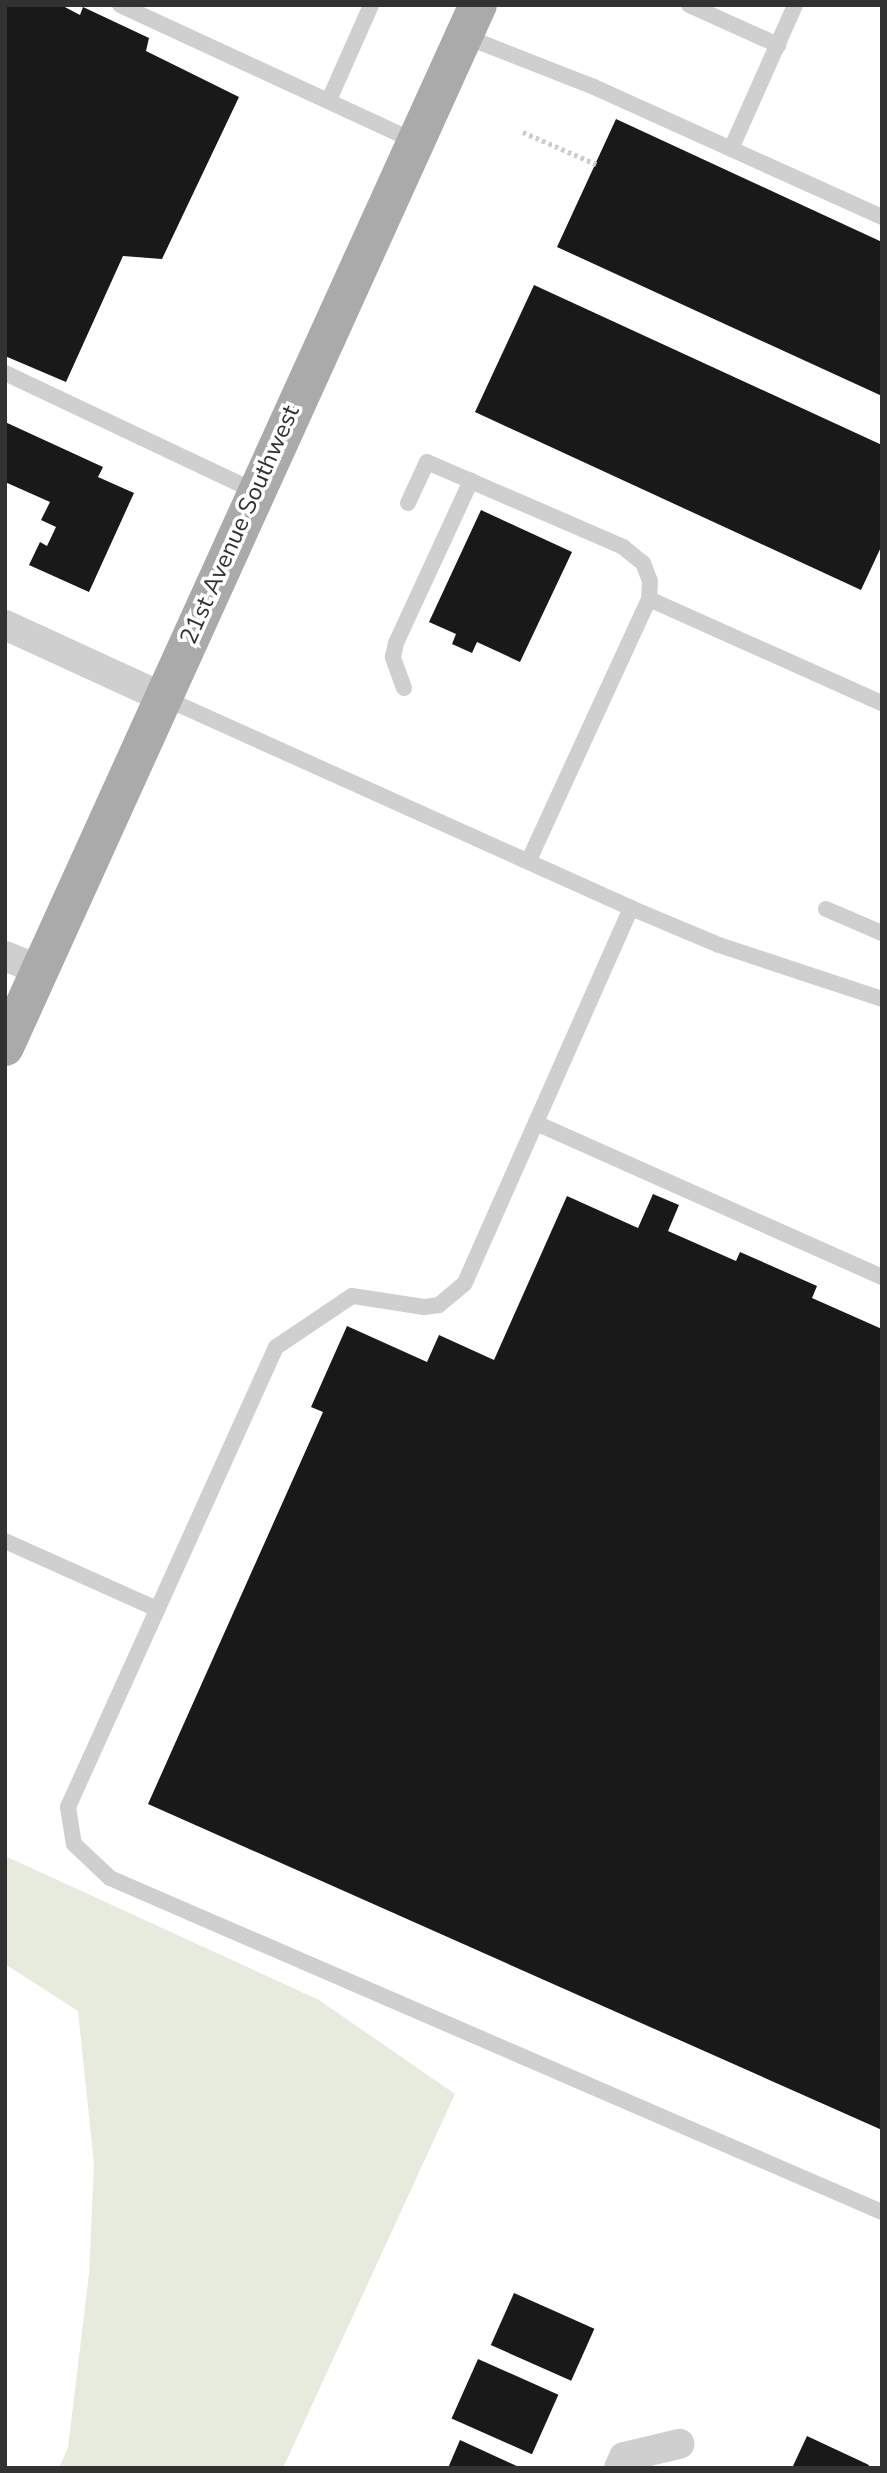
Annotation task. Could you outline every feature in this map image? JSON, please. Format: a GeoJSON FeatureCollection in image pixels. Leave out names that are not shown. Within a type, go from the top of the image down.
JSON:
{"type":"FeatureCollection","features":[{"type":"Feature","properties":{"kind":"main road","name":"21st Avenue Southwest"},"geometry":{"type":"LineString","coordinates":[[5,1046],[255,491],[471,21]]}},
{"type":"Feature","properties":{"kind":"street"},"geometry":{"type":"LineString","coordinates":[[5,625],[162,697]]}},
{"type":"Feature","properties":{"kind":"street"},"geometry":{"type":"LineString","coordinates":[[5,956],[40,970]]}},
{"type":"Feature","properties":{"kind":"street"},"geometry":{"type":"LineString","coordinates":[[619,2468],[624,2457],[679,2444]]}},
{"type":"Feature","properties":{"kind":"lane"},"geometry":{"type":"LineString","coordinates":[[120,5],[417,142]]}},
{"type":"Feature","properties":{"kind":"lane"},"geometry":{"type":"LineString","coordinates":[[329,100],[371,5]]}},
{"type":"Feature","properties":{"kind":"lane"},"geometry":{"type":"LineString","coordinates":[[689,5],[778,45]]}},
{"type":"Feature","properties":{"kind":"lane"},"geometry":{"type":"LineString","coordinates":[[731,149],[795,5]]}},
{"type":"Feature","properties":{"kind":"lane"},"geometry":{"type":"LineString","coordinates":[[471,21],[731,149],[882,217]]}},
{"type":"Feature","properties":{"kind":"lane"},"geometry":{"type":"LineString","coordinates":[[5,373],[255,491]]}},
{"type":"Feature","properties":{"kind":"lane"},"geometry":{"type":"LineString","coordinates":[[408,503],[427,462],[622,547],[643,563],[650,581],[649,599],[528,862]]}},
{"type":"Feature","properties":{"kind":"lane"},"geometry":{"type":"LineString","coordinates":[[404,688],[393,657],[396,643],[471,481]]}},
{"type":"Feature","properties":{"kind":"lane"},"geometry":{"type":"LineString","coordinates":[[649,599],[882,703]]}},
{"type":"Feature","properties":{"kind":"lane"},"geometry":{"type":"LineString","coordinates":[[162,697],[719,945],[882,999]]}},
{"type":"Feature","properties":{"kind":"lane"},"geometry":{"type":"LineString","coordinates":[[631,908],[464,1284],[439,1305],[406,1307],[352,1296],[275,1347],[68,1807],[74,1844],[110,1878],[882,2212]]}},
{"type":"Feature","properties":{"kind":"lane"},"geometry":{"type":"LineString","coordinates":[[826,909],[882,933]]}},
{"type":"Feature","properties":{"kind":"lane"},"geometry":{"type":"LineString","coordinates":[[536,1123],[882,1277]]}},
{"type":"Feature","properties":{"kind":"lane"},"geometry":{"type":"LineString","coordinates":[[5,1541],[158,1609]]}},
{"type":"Feature","properties":{"kind":"path"},"geometry":{"type":"LineString","coordinates":[[523,132],[596,164]]}},
{"type":"Feature","properties":{"kind":"shaded area"},"geometry":{"type":"Polygon","coordinates":[[[5,1856],[319,2000],[455,2094],[283,2468],[59,2468],[68,2448],[89,2274],[94,2164],[78,2011],[5,1964],[5,1856]]]}},
{"type":"Feature","properties":{"kind":"building"},"geometry":{"type":"Polygon","coordinates":[[[5,5],[61,5],[80,15],[83,7],[149,38],[146,51],[239,97],[162,259],[123,256],[66,382],[5,356],[5,5]]]}},
{"type":"Feature","properties":{"kind":"building"},"geometry":{"type":"Polygon","coordinates":[[[616,119],[882,242],[882,396],[557,247],[616,119]]]}},
{"type":"Feature","properties":{"kind":"building"},"geometry":{"type":"Polygon","coordinates":[[[534,285],[882,445],[882,545],[861,590],[475,412],[534,285]]]}},
{"type":"Feature","properties":{"kind":"building"},"geometry":{"type":"Polygon","coordinates":[[[5,422],[103,467],[98,477],[134,493],[89,592],[29,565],[40,542],[47,546],[56,527],[41,520],[50,502],[5,482],[5,422]]]}},
{"type":"Feature","properties":{"kind":"building"},"geometry":{"type":"Polygon","coordinates":[[[481,510],[572,552],[520,662],[477,642],[472,653],[452,644],[456,634],[429,622],[481,510]]]}},
{"type":"Feature","properties":{"kind":"building"},"geometry":{"type":"Polygon","coordinates":[[[653,1194],[679,1205],[668,1231],[736,1261],[740,1252],[817,1286],[812,1298],[882,1329],[882,2130],[148,1804],[323,1412],[311,1407],[347,1326],[427,1362],[439,1335],[494,1360],[567,1196],[638,1228],[653,1194]]]}},
{"type":"Feature","properties":{"kind":"building"},"geometry":{"type":"Polygon","coordinates":[[[514,2293],[594,2329],[571,2381],[491,2345],[514,2293]]]}},
{"type":"Feature","properties":{"kind":"building"},"geometry":{"type":"Polygon","coordinates":[[[478,2359],[558,2395],[532,2454],[452,2418],[478,2359]]]}},
{"type":"Feature","properties":{"kind":"building"},"geometry":{"type":"Polygon","coordinates":[[[807,2436],[869,2465],[868,2468],[792,2468],[807,2436]]]}},
{"type":"Feature","properties":{"kind":"building"},"geometry":{"type":"Polygon","coordinates":[[[460,2440],[521,2468],[448,2468],[460,2440]]]}}]}
